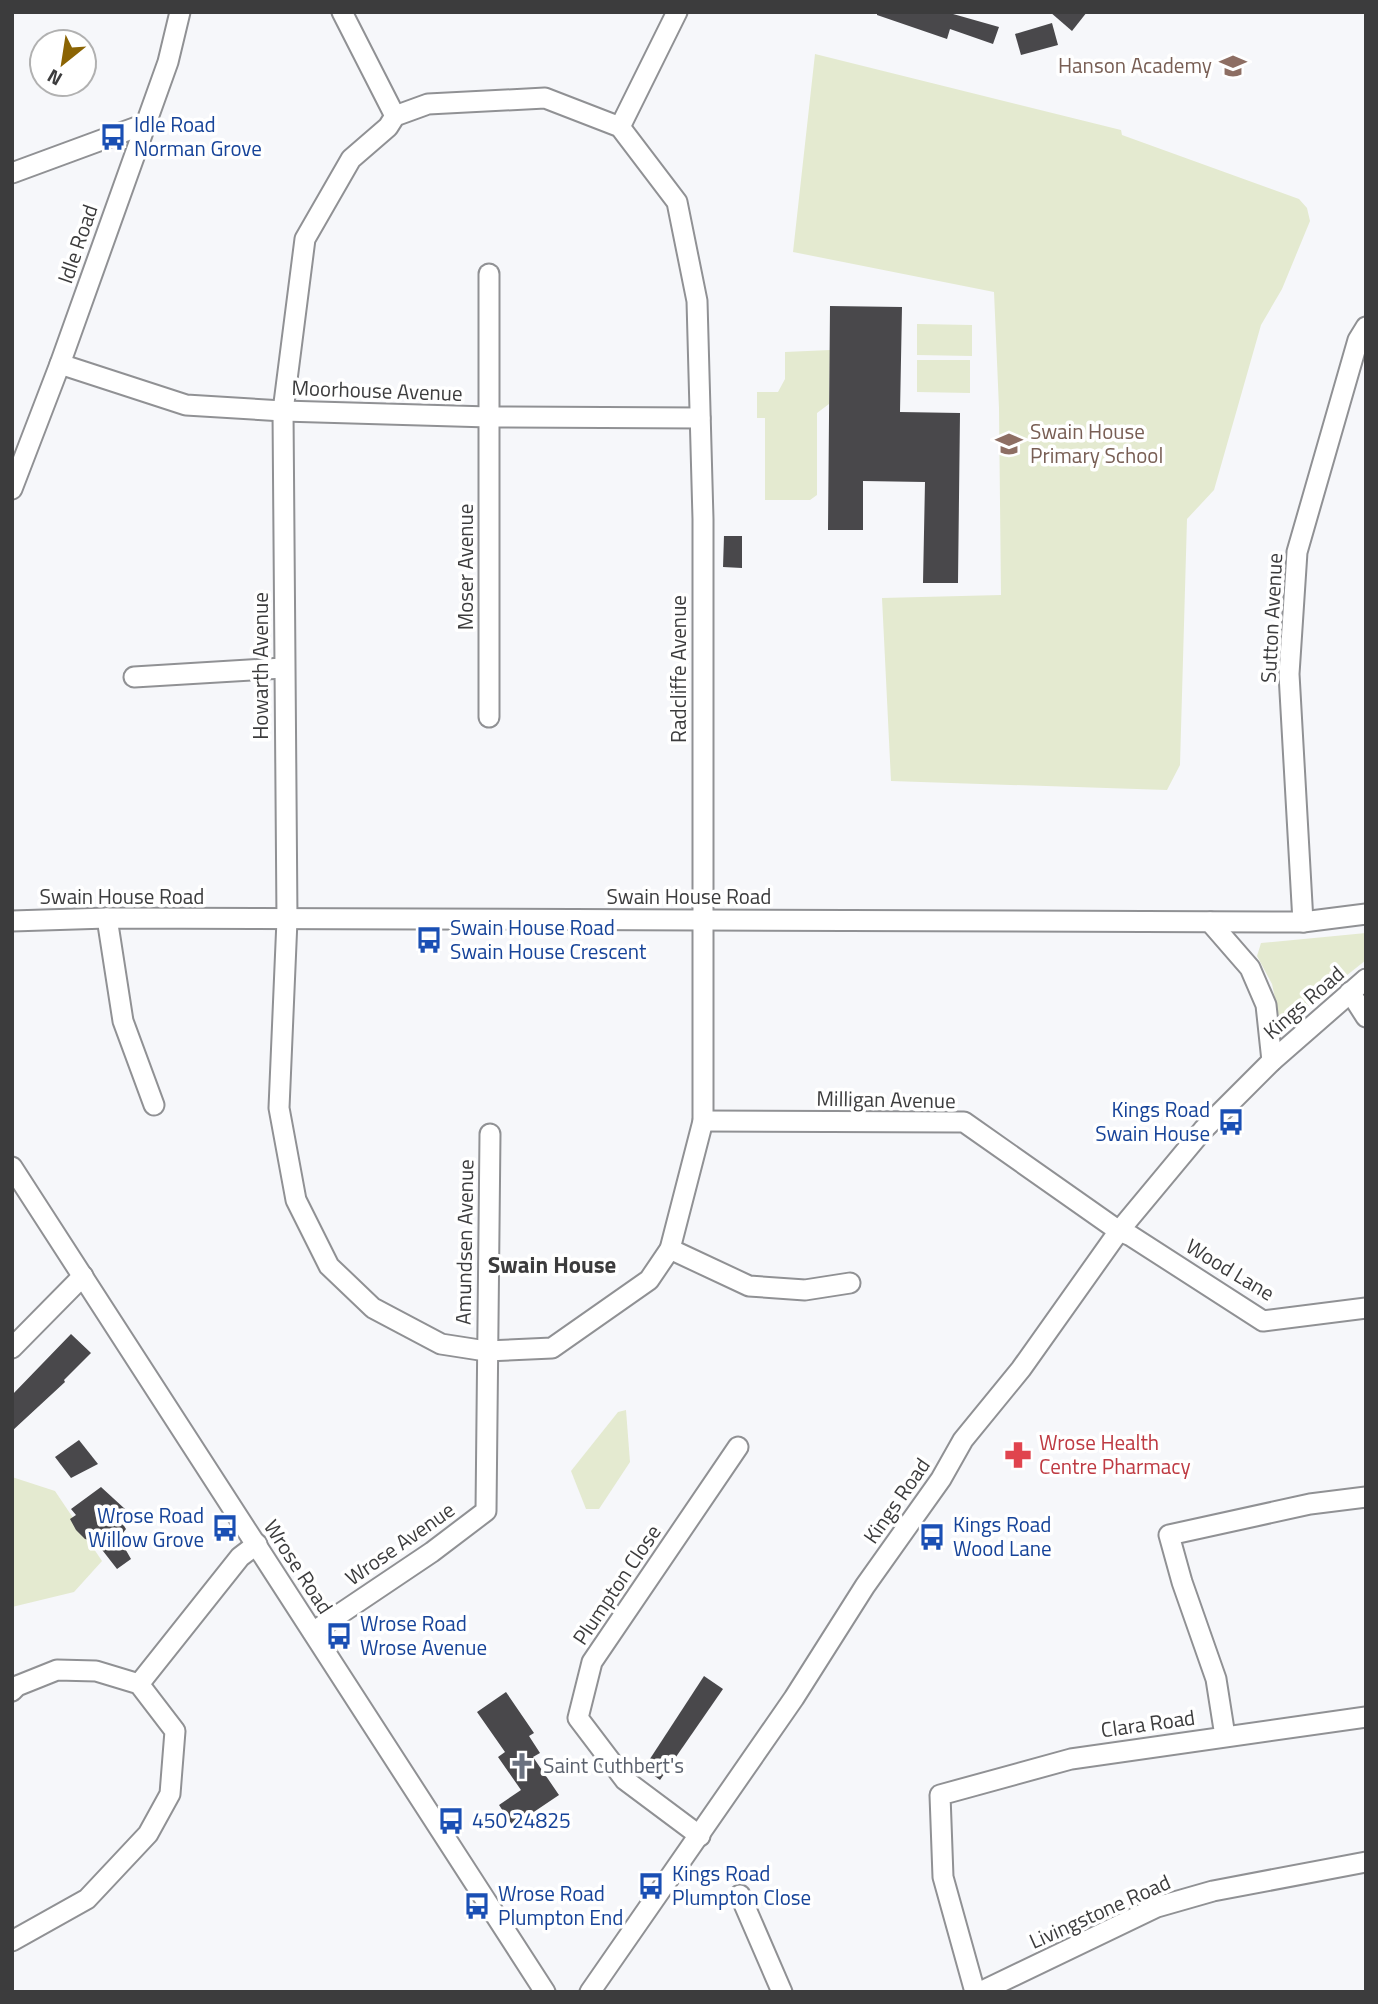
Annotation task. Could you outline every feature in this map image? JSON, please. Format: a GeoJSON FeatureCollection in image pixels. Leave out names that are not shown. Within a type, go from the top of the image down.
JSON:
{"type":"FeatureCollection","features":[{"type":"Feature","properties":{"kind":"street","name":"Idle Road"},"geometry":{"type":"LineString","coordinates":[[12,489],[60,364],[168,62],[180,12]]}},
{"type":"Feature","properties":{"kind":"street"},"geometry":{"type":"LineString","coordinates":[[342,12],[395,116],[428,104],[545,98],[620,127],[677,12]]}},
{"type":"Feature","properties":{"kind":"street","name":"Howarth Avenue"},"geometry":{"type":"LineString","coordinates":[[395,116],[388,127],[351,159],[305,239],[283,411],[287,920],[279,1108],[296,1200],[329,1266],[373,1308],[441,1344],[486,1351],[552,1348],[649,1280],[670,1250]]}},
{"type":"Feature","properties":{"kind":"street"},"geometry":{"type":"LineString","coordinates":[[12,173],[145,124]]}},
{"type":"Feature","properties":{"kind":"street","name":"Radcliffe Avenue"},"geometry":{"type":"LineString","coordinates":[[620,127],[677,202],[697,301],[703,519],[702,1121],[670,1250]]}},
{"type":"Feature","properties":{"kind":"street","name":"Moser Avenue"},"geometry":{"type":"LineString","coordinates":[[489,274],[489,717]]}},
{"type":"Feature","properties":{"kind":"street","name":"Sutton Avenue"},"geometry":{"type":"LineString","coordinates":[[1303,922],[1289,674],[1297,552],[1358,341],[1366,327]]}},
{"type":"Feature","properties":{"kind":"street","name":"Moorhouse Avenue"},"geometry":{"type":"LineString","coordinates":[[60,364],[186,405],[283,411],[489,417],[700,418]]}},
{"type":"Feature","properties":{"kind":"street"},"geometry":{"type":"LineString","coordinates":[[135,677],[283,668]]}},
{"type":"Feature","properties":{"kind":"street","name":"Swain House Road"},"geometry":{"type":"LineString","coordinates":[[12,921],[107,918],[1303,922],[1366,914]]}},
{"type":"Feature","properties":{"kind":"street"},"geometry":{"type":"LineString","coordinates":[[107,918],[123,1021],[154,1105]]}},
{"type":"Feature","properties":{"kind":"street","name":"Kings Road"},"geometry":{"type":"LineString","coordinates":[[1210,922],[1250,968],[1266,1005],[1272,1061]]}},
{"type":"Feature","properties":{"kind":"street","name":"Kings Road"},"geometry":{"type":"LineString","coordinates":[[590,1992],[794,1698],[865,1586],[942,1479],[963,1440],[1021,1369],[1119,1231],[1203,1130],[1272,1061],[1366,979]]}},
{"type":"Feature","properties":{"kind":"street"},"geometry":{"type":"LineString","coordinates":[[1350,992],[1366,1017]]}},
{"type":"Feature","properties":{"kind":"street","name":"Milligan Avenue"},"geometry":{"type":"LineString","coordinates":[[702,1121],[964,1122],[1119,1231]]}},
{"type":"Feature","properties":{"kind":"street","name":"Amundsen Avenue"},"geometry":{"type":"LineString","coordinates":[[486,1351],[490,1134]]}},
{"type":"Feature","properties":{"kind":"street","name":"Wrose Road"},"geometry":{"type":"LineString","coordinates":[[12,1167],[545,1992]]}},
{"type":"Feature","properties":{"kind":"street","name":"Wood Lane"},"geometry":{"type":"LineString","coordinates":[[1119,1231],[1131,1236],[1263,1321],[1366,1308]]}},
{"type":"Feature","properties":{"kind":"street"},"geometry":{"type":"LineString","coordinates":[[670,1250],[749,1286],[805,1290],[850,1283]]}},
{"type":"Feature","properties":{"kind":"street"},"geometry":{"type":"LineString","coordinates":[[12,1348],[83,1276]]}},
{"type":"Feature","properties":{"kind":"street","name":"Wrose Avenue"},"geometry":{"type":"LineString","coordinates":[[313,1632],[432,1552],[485,1511],[486,1351]]}},
{"type":"Feature","properties":{"kind":"street","name":"Plumpton Close"},"geometry":{"type":"LineString","coordinates":[[700,1836],[625,1780],[578,1718],[592,1662],[738,1447]]}},
{"type":"Feature","properties":{"kind":"street"},"geometry":{"type":"LineString","coordinates":[[1225,1736],[1216,1679],[1182,1582],[1170,1535],[1310,1504],[1366,1497]]}},
{"type":"Feature","properties":{"kind":"street"},"geometry":{"type":"LineString","coordinates":[[139,1684],[240,1557],[257,1544]]}},
{"type":"Feature","properties":{"kind":"street"},"geometry":{"type":"LineString","coordinates":[[12,1691],[17,1686],[57,1670],[96,1671],[139,1684],[175,1731],[170,1794],[148,1834],[87,1899],[12,1941]]}},
{"type":"Feature","properties":{"kind":"street","name":"Clara Road"},"geometry":{"type":"LineString","coordinates":[[975,1992],[943,1878],[940,1795],[1071,1759],[1366,1717]]}},
{"type":"Feature","properties":{"kind":"street","name":"Livingstone Road"},"geometry":{"type":"LineString","coordinates":[[980,1992],[1157,1907],[1213,1891],[1366,1862]]}},
{"type":"Feature","properties":{"kind":"street"},"geometry":{"type":"LineString","coordinates":[[740,1895],[782,1992]]}},
{"type":"Feature","properties":{"kind":"green space","name":"Swain House Primary School"},"geometry":{"type":"Polygon","coordinates":[[[815,54],[1121,130],[1122,135],[1299,199],[1307,208],[1310,221],[1282,289],[1261,325],[1214,490],[1187,519],[1180,765],[1167,790],[891,781],[882,598],[1001,595],[999,408],[994,292],[793,252],[815,54]]]}},
{"type":"Feature","properties":{"kind":"green space"},"geometry":{"type":"Polygon","coordinates":[[[917,324],[972,325],[972,356],[917,355],[917,324]]]}},
{"type":"Feature","properties":{"kind":"green space"},"geometry":{"type":"Polygon","coordinates":[[[830,350],[829,404],[817,413],[817,495],[810,500],[765,500],[765,418],[757,418],[757,392],[778,392],[785,379],[785,352],[830,350]]]}},
{"type":"Feature","properties":{"kind":"green space"},"geometry":{"type":"Polygon","coordinates":[[[917,360],[970,360],[970,393],[917,392],[917,360]]]}},
{"type":"Feature","properties":{"kind":"green space"},"geometry":{"type":"Polygon","coordinates":[[[1366,933],[1366,960],[1291,1020],[1279,1017],[1272,984],[1257,956],[1261,943],[1366,933]]]}},
{"type":"Feature","properties":{"kind":"green space"},"geometry":{"type":"Polygon","coordinates":[[[626,1410],[630,1462],[599,1509],[586,1509],[571,1471],[618,1412],[626,1410]]]}},
{"type":"Feature","properties":{"kind":"green space"},"geometry":{"type":"Polygon","coordinates":[[[12,1477],[55,1491],[102,1561],[74,1592],[12,1607],[12,1477]]]}},
{"type":"Feature","properties":{"kind":"building"},"geometry":{"type":"Polygon","coordinates":[[[877,12],[946,12],[999,27],[993,44],[950,29],[947,39],[877,15],[877,12]]]}},
{"type":"Feature","properties":{"kind":"building"},"geometry":{"type":"Polygon","coordinates":[[[1050,12],[1087,12],[1072,31],[1050,12]]]}},
{"type":"Feature","properties":{"kind":"building"},"geometry":{"type":"Polygon","coordinates":[[[1052,23],[1058,45],[1021,55],[1015,34],[1052,23]]]}},
{"type":"Feature","properties":{"kind":"building"},"geometry":{"type":"Polygon","coordinates":[[[830,306],[902,307],[900,412],[960,413],[958,583],[923,583],[925,482],[863,481],[863,530],[828,530],[830,306]]]}},
{"type":"Feature","properties":{"kind":"building"},"geometry":{"type":"Polygon","coordinates":[[[724,536],[742,536],[742,568],[723,567],[724,536]]]}},
{"type":"Feature","properties":{"kind":"building"},"geometry":{"type":"Polygon","coordinates":[[[71,1334],[91,1353],[65,1382],[12,1431],[12,1395],[71,1334]]]}},
{"type":"Feature","properties":{"kind":"building"},"geometry":{"type":"Polygon","coordinates":[[[79,1440],[98,1464],[71,1478],[55,1457],[79,1440]]]}},
{"type":"Feature","properties":{"kind":"building"},"geometry":{"type":"Polygon","coordinates":[[[101,1487],[125,1509],[119,1518],[126,1529],[119,1538],[131,1559],[117,1569],[96,1542],[85,1539],[70,1519],[76,1515],[71,1509],[101,1487]]]}},
{"type":"Feature","properties":{"kind":"building"},"geometry":{"type":"Polygon","coordinates":[[[704,1676],[723,1689],[660,1780],[644,1768],[704,1676]]]}},
{"type":"Feature","properties":{"kind":"building","name":"Saint Cuthbert's"},"geometry":{"type":"Polygon","coordinates":[[[506,1692],[534,1733],[529,1736],[540,1753],[533,1757],[559,1795],[513,1826],[499,1805],[521,1790],[498,1757],[505,1752],[477,1712],[506,1692]]]}},
{"type":"Feature","properties":{"kind":"place","name":"Hanson Academy"},"geometry":{"type":"Point","coordinates":[1233,66]}},
{"type":"Feature","properties":{"kind":"place","name":"Idle Road Norman Grove"},"geometry":{"type":"Point","coordinates":[113,137]}},
{"type":"Feature","properties":{"kind":"place","name":"Swain House Primary School"},"geometry":{"type":"Point","coordinates":[1009,444]}},
{"type":"Feature","properties":{"kind":"place","name":"Swain House Road Swain House Crescent"},"geometry":{"type":"Point","coordinates":[429,940]}},
{"type":"Feature","properties":{"kind":"place","name":"Kings Road Swain House"},"geometry":{"type":"Point","coordinates":[1231,1122]}},
{"type":"Feature","properties":{"kind":"place","name":"Wrose Health Centre Pharmacy"},"geometry":{"type":"Point","coordinates":[1018,1455]}},
{"type":"Feature","properties":{"kind":"place","name":"Wrose Road Willow Grove"},"geometry":{"type":"Point","coordinates":[225,1528]}},
{"type":"Feature","properties":{"kind":"place","name":"Kings Road Wood Lane"},"geometry":{"type":"Point","coordinates":[932,1537]}},
{"type":"Feature","properties":{"kind":"place","name":"Wrose Road Wrose Avenue"},"geometry":{"type":"Point","coordinates":[339,1636]}},
{"type":"Feature","properties":{"kind":"place","name":"Saint Cuthbert's"},"geometry":{"type":"Point","coordinates":[522,1766]}},
{"type":"Feature","properties":{"kind":"place","name":"450 24825"},"geometry":{"type":"Point","coordinates":[451,1821]}},
{"type":"Feature","properties":{"kind":"place","name":"Kings Road Plumpton Close"},"geometry":{"type":"Point","coordinates":[651,1886]}},
{"type":"Feature","properties":{"kind":"place","name":"Wrose Road Plumpton End"},"geometry":{"type":"Point","coordinates":[477,1906]}},
{"type":"Feature","properties":{"kind":"district","name":"Swain House"},"geometry":{"type":"Point","coordinates":[552,1265]}}]}
